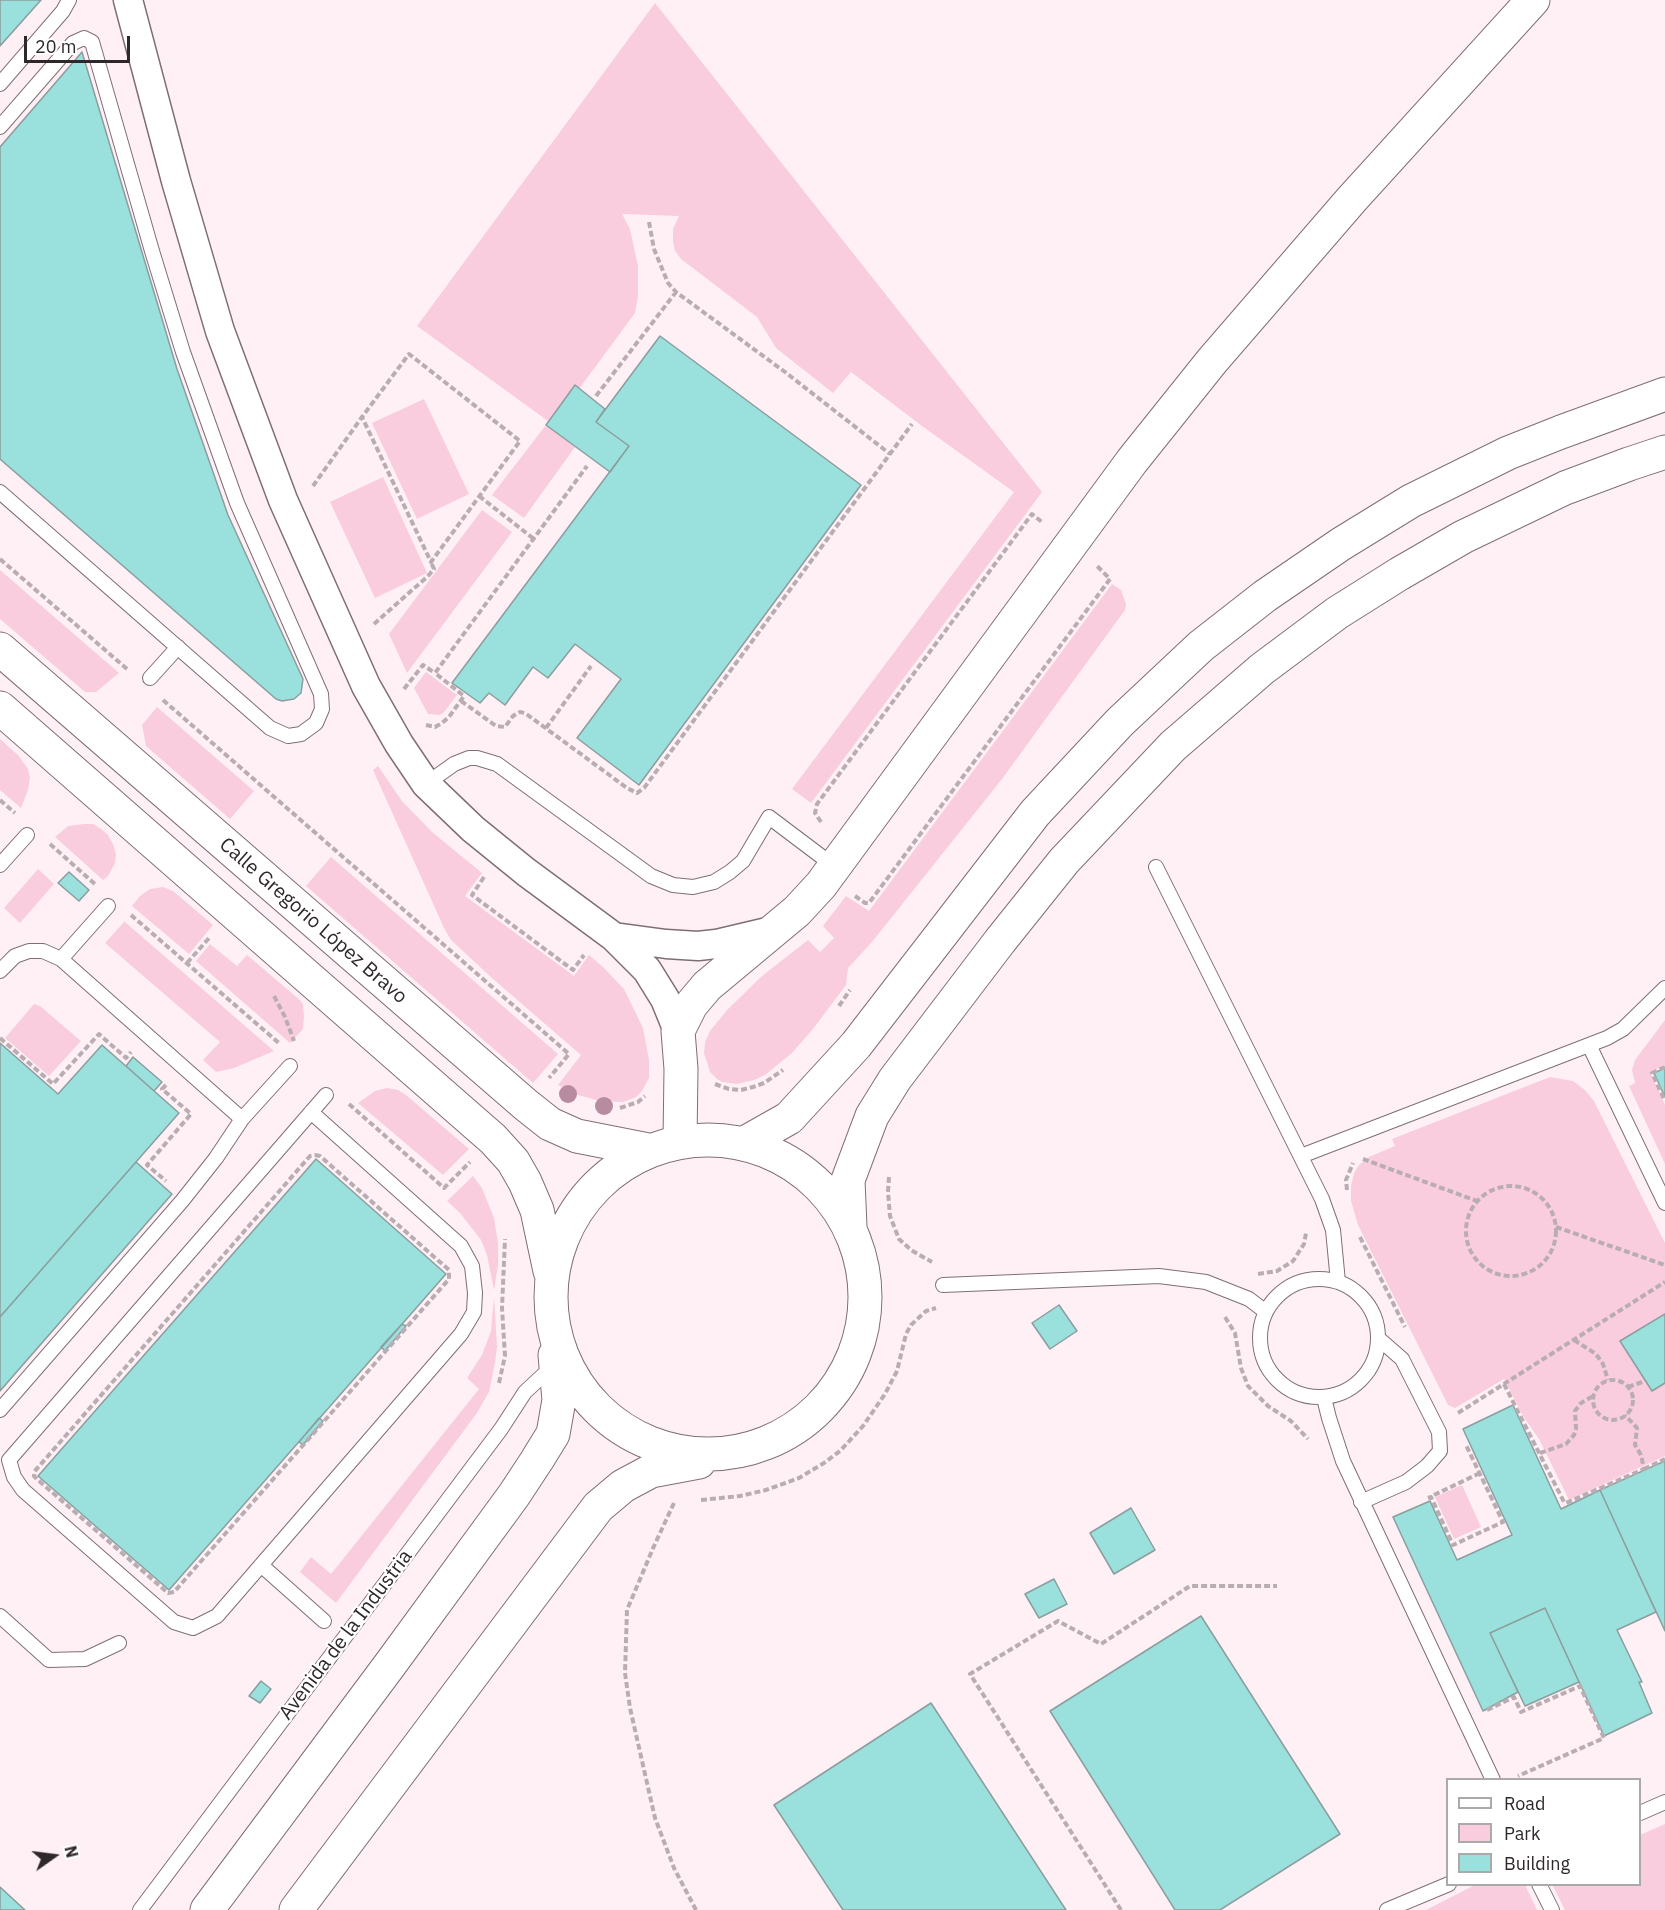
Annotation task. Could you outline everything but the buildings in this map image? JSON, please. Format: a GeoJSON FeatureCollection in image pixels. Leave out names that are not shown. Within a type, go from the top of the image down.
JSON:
{"type":"FeatureCollection","features":[{"type":"Feature","properties":{"kind":"main road"},"geometry":{"type":"LineString","coordinates":[[680,1141],[681,1069],[678,1031],[691,1005],[707,986],[806,902],[841,878],[1132,461],[1212,361],[1352,199],[1533,0]]}},
{"type":"Feature","properties":{"kind":"main road"},"geometry":{"type":"LineString","coordinates":[[743,1144],[789,1118],[856,1045],[1035,813],[1120,722],[1201,646],[1265,596],[1341,544],[1411,501],[1508,453],[1665,394]]}},
{"type":"Feature","properties":{"kind":"main road"},"geometry":{"type":"LineString","coordinates":[[850,1227],[848,1180],[872,1116],[896,1079],[1000,941],[1064,861],[1173,746],[1262,669],[1337,613],[1399,574],[1463,537],[1565,488],[1665,453]]}},
{"type":"Feature","properties":{"kind":"main road","name":"Calle Gregorio López Bravo"},"geometry":{"type":"LineString","coordinates":[[0,649],[550,1124],[576,1136],[648,1150]]}},
{"type":"Feature","properties":{"kind":"main road"},"geometry":{"type":"LineString","coordinates":[[0,708],[494,1140],[513,1161],[537,1210],[551,1276]]}},
{"type":"Feature","properties":{"kind":"main road"},"geometry":{"type":"LineString","coordinates":[[207,1910],[514,1496],[553,1434],[559,1400],[550,1307],[551,1276],[558,1246],[571,1217],[589,1192],[612,1171],[648,1150],[680,1141],[730,1141],[743,1144],[801,1169],[836,1204],[850,1227],[862,1262],[866,1291],[858,1349],[833,1394],[794,1431],[744,1452],[651,1471],[623,1486],[598,1507],[296,1910]]}},
{"type":"Feature","properties":{"kind":"main road"},"geometry":{"type":"LineString","coordinates":[[555,1351],[582,1393],[603,1415],[627,1433],[654,1446],[684,1454],[714,1455],[744,1452]]}},
{"type":"Feature","properties":{"kind":"street"},"geometry":{"type":"LineString","coordinates":[[128,0],[176,181],[220,331],[283,500],[366,686],[399,744],[426,784],[473,829],[614,937],[647,970],[664,999],[678,1031]]}},
{"type":"Feature","properties":{"kind":"street"},"geometry":{"type":"LineString","coordinates":[[614,937],[698,946],[771,932]]}},
{"type":"Feature","properties":{"kind":"lane"},"geometry":{"type":"LineString","coordinates":[[0,84],[63,11],[69,0]]}},
{"type":"Feature","properties":{"kind":"lane"},"geometry":{"type":"LineString","coordinates":[[0,127],[73,43],[84,38],[93,42],[152,251],[187,362],[237,503],[321,693],[322,709],[316,723],[301,734],[288,736],[270,728],[0,492]]}},
{"type":"Feature","properties":{"kind":"lane"},"geometry":{"type":"LineString","coordinates":[[150,678],[178,647]]}},
{"type":"Feature","properties":{"kind":"lane"},"geometry":{"type":"LineString","coordinates":[[426,784],[454,764],[469,758],[497,764],[651,876],[674,885],[693,887],[714,882],[730,872],[743,861],[769,817],[841,878]]}},
{"type":"Feature","properties":{"kind":"lane"},"geometry":{"type":"LineString","coordinates":[[0,865],[27,835]]}},
{"type":"Feature","properties":{"kind":"lane"},"geometry":{"type":"LineString","coordinates":[[1156,867],[1322,1199],[1333,1230],[1338,1282]]}},
{"type":"Feature","properties":{"kind":"lane"},"geometry":{"type":"LineString","coordinates":[[61,959],[108,906]]}},
{"type":"Feature","properties":{"kind":"lane"},"geometry":{"type":"LineString","coordinates":[[0,971],[15,956],[29,951],[43,951],[61,959],[242,1119]]}},
{"type":"Feature","properties":{"kind":"lane"},"geometry":{"type":"LineString","coordinates":[[1301,1156],[1589,1045],[1623,1029],[1665,988]]}},
{"type":"Feature","properties":{"kind":"lane"},"geometry":{"type":"LineString","coordinates":[[1589,1045],[1665,1203]]}},
{"type":"Feature","properties":{"kind":"lane"},"geometry":{"type":"LineString","coordinates":[[0,1410],[182,1201],[216,1158],[242,1119],[290,1066]]}},
{"type":"Feature","properties":{"kind":"lane"},"geometry":{"type":"LineString","coordinates":[[311,1112],[461,1246],[472,1266],[475,1293],[474,1312],[461,1334],[217,1616],[193,1628],[174,1622],[23,1490],[14,1477],[9,1460],[311,1112],[326,1095]]}},
{"type":"Feature","properties":{"kind":"lane"},"geometry":{"type":"LineString","coordinates":[[943,1285],[1159,1276],[1206,1282],[1249,1299],[1266,1311]]}},
{"type":"Feature","properties":{"kind":"lane"},"geometry":{"type":"LineString","coordinates":[[1322,1279],[1338,1282],[1356,1291],[1370,1307],[1377,1326],[1379,1346],[1372,1365],[1361,1381],[1344,1393],[1324,1398],[1306,1397],[1290,1390],[1276,1379],[1265,1364],[1260,1347],[1261,1329],[1266,1311],[1275,1297],[1297,1283],[1322,1279]]}},
{"type":"Feature","properties":{"kind":"lane"},"geometry":{"type":"LineString","coordinates":[[1361,1502],[1406,1482],[1427,1466],[1440,1451],[1439,1432],[1402,1359],[1378,1338]]}},
{"type":"Feature","properties":{"kind":"lane","name":"Avenida de la Industria"},"geometry":{"type":"LineString","coordinates":[[140,1910],[501,1429],[555,1351]]}},
{"type":"Feature","properties":{"kind":"lane"},"geometry":{"type":"LineString","coordinates":[[1324,1398],[1343,1461],[1361,1502],[1493,1778]]}},
{"type":"Feature","properties":{"kind":"lane"},"geometry":{"type":"LineString","coordinates":[[261,1565],[324,1621]]}},
{"type":"Feature","properties":{"kind":"lane"},"geometry":{"type":"LineString","coordinates":[[0,1616],[50,1660],[85,1659],[119,1643]]}},
{"type":"Feature","properties":{"kind":"lane"},"geometry":{"type":"LineString","coordinates":[[1641,1813],[1665,1802]]}},
{"type":"Feature","properties":{"kind":"lane"},"geometry":{"type":"LineString","coordinates":[[1387,1910],[1446,1885]]}},
{"type":"Feature","properties":{"kind":"lane"},"geometry":{"type":"LineString","coordinates":[[1540,1886],[1552,1910]]}},
{"type":"Feature","properties":{"kind":"path"},"geometry":{"type":"LineString","coordinates":[[649,222],[654,249],[668,283],[676,292],[785,372],[890,454]]}},
{"type":"Feature","properties":{"kind":"path"},"geometry":{"type":"LineString","coordinates":[[596,396],[676,292]]}},
{"type":"Feature","properties":{"kind":"path"},"geometry":{"type":"LineString","coordinates":[[309,491],[410,354],[520,441],[431,562]]}},
{"type":"Feature","properties":{"kind":"path"},"geometry":{"type":"LineString","coordinates":[[362,417],[434,569],[372,626],[368,616]]}},
{"type":"Feature","properties":{"kind":"path"},"geometry":{"type":"LineString","coordinates":[[461,701],[496,726],[505,728],[513,716],[520,712],[525,713],[637,793],[644,788],[912,424]]}},
{"type":"Feature","properties":{"kind":"path"},"geometry":{"type":"LineString","coordinates":[[435,673],[587,466]]}},
{"type":"Feature","properties":{"kind":"path"},"geometry":{"type":"LineString","coordinates":[[479,496],[534,539]]}},
{"type":"Feature","properties":{"kind":"path"},"geometry":{"type":"LineString","coordinates":[[827,825],[818,820],[815,813],[817,804],[1032,514],[1049,527]]}},
{"type":"Feature","properties":{"kind":"path"},"geometry":{"type":"LineString","coordinates":[[841,878],[865,903],[869,903],[1110,579],[1090,559]]}},
{"type":"Feature","properties":{"kind":"path"},"geometry":{"type":"LineString","coordinates":[[0,560],[135,676]]}},
{"type":"Feature","properties":{"kind":"path"},"geometry":{"type":"LineString","coordinates":[[402,692],[423,665],[464,696],[442,723],[435,727],[421,723]]}},
{"type":"Feature","properties":{"kind":"path"},"geometry":{"type":"LineString","coordinates":[[546,728],[591,666]]}},
{"type":"Feature","properties":{"kind":"path"},"geometry":{"type":"LineString","coordinates":[[398,682],[405,697]]}},
{"type":"Feature","properties":{"kind":"path"},"geometry":{"type":"LineString","coordinates":[[162,699],[570,1054],[526,1105]]}},
{"type":"Feature","properties":{"kind":"path"},"geometry":{"type":"LineString","coordinates":[[0,800],[16,814]]}},
{"type":"Feature","properties":{"kind":"path"},"geometry":{"type":"LineString","coordinates":[[50,844],[104,892]]}},
{"type":"Feature","properties":{"kind":"path"},"geometry":{"type":"LineString","coordinates":[[129,914],[285,1049]]}},
{"type":"Feature","properties":{"kind":"path"},"geometry":{"type":"LineString","coordinates":[[187,963],[212,935],[218,940]]}},
{"type":"Feature","properties":{"kind":"path"},"geometry":{"type":"LineString","coordinates":[[834,1013],[850,990]]}},
{"type":"Feature","properties":{"kind":"path"},"geometry":{"type":"LineString","coordinates":[[271,991],[285,1017],[294,1040],[294,1048]]}},
{"type":"Feature","properties":{"kind":"path"},"geometry":{"type":"LineString","coordinates":[[0,1038],[53,1084],[99,1034],[126,1058],[134,1048]]}},
{"type":"Feature","properties":{"kind":"path"},"geometry":{"type":"LineString","coordinates":[[710,1080],[720,1088],[741,1090],[764,1083],[789,1064]]}},
{"type":"Feature","properties":{"kind":"path"},"geometry":{"type":"LineString","coordinates":[[1665,1067],[1652,1073],[1665,1101]]}},
{"type":"Feature","properties":{"kind":"path"},"geometry":{"type":"LineString","coordinates":[[168,1184],[147,1165],[191,1114],[162,1089],[170,1080]]}},
{"type":"Feature","properties":{"kind":"path"},"geometry":{"type":"LineString","coordinates":[[349,1103],[444,1188],[471,1161],[476,1166]]}},
{"type":"Feature","properties":{"kind":"path"},"geometry":{"type":"LineString","coordinates":[[310,1156],[320,1156],[449,1270],[449,1279],[174,1592],[168,1593],[38,1480],[34,1472],[310,1156]]}},
{"type":"Feature","properties":{"kind":"path"},"geometry":{"type":"LineString","coordinates":[[1359,1158],[1477,1201]]}},
{"type":"Feature","properties":{"kind":"path"},"geometry":{"type":"LineString","coordinates":[[1503,1186],[1519,1186],[1534,1192],[1546,1202],[1554,1215],[1556,1227],[1554,1246],[1548,1259],[1538,1269],[1524,1275],[1510,1277],[1496,1274],[1483,1267],[1473,1257],[1467,1243],[1466,1229],[1469,1215],[1477,1201],[1488,1192],[1503,1186]]}},
{"type":"Feature","properties":{"kind":"path"},"geometry":{"type":"LineString","coordinates":[[1556,1227],[1665,1264]]}},
{"type":"Feature","properties":{"kind":"path"},"geometry":{"type":"LineString","coordinates":[[498,1384],[505,1356],[502,1308],[506,1261],[504,1232]]}},
{"type":"Feature","properties":{"kind":"path"},"geometry":{"type":"LineString","coordinates":[[1453,1416],[1665,1282]]}},
{"type":"Feature","properties":{"kind":"path"},"geometry":{"type":"LineString","coordinates":[[696,1500],[740,1496],[766,1490],[799,1478],[840,1451],[863,1426],[885,1394],[897,1371],[906,1334],[911,1325],[926,1311],[938,1308]]}},
{"type":"Feature","properties":{"kind":"path"},"geometry":{"type":"LineString","coordinates":[[1224,1316],[1235,1333],[1241,1368],[1248,1386],[1268,1406],[1291,1421],[1311,1442]]}},
{"type":"Feature","properties":{"kind":"path"},"geometry":{"type":"LineString","coordinates":[[1574,1340],[1596,1354],[1603,1364],[1608,1380]]}},
{"type":"Feature","properties":{"kind":"path"},"geometry":{"type":"LineString","coordinates":[[1608,1380],[1621,1382],[1628,1387],[1632,1404],[1625,1415],[1612,1419],[1601,1416],[1594,1405],[1597,1387],[1608,1380]]}},
{"type":"Feature","properties":{"kind":"path"},"geometry":{"type":"LineString","coordinates":[[1628,1387],[1646,1381]]}},
{"type":"Feature","properties":{"kind":"path"},"geometry":{"type":"LineString","coordinates":[[1504,1384],[1566,1503],[1665,1459]]}},
{"type":"Feature","properties":{"kind":"path"},"geometry":{"type":"LineString","coordinates":[[1540,1453],[1566,1444],[1576,1429],[1575,1411],[1581,1403],[1594,1396]]}},
{"type":"Feature","properties":{"kind":"path"},"geometry":{"type":"LineString","coordinates":[[1625,1415],[1637,1428],[1635,1445],[1641,1455],[1644,1468]]}},
{"type":"Feature","properties":{"kind":"path"},"geometry":{"type":"LineString","coordinates":[[691,1464],[627,1610],[625,1673],[630,1708],[655,1818],[674,1868],[696,1910]]}},
{"type":"Feature","properties":{"kind":"path"},"geometry":{"type":"LineString","coordinates":[[1431,1497],[1480,1473]]}},
{"type":"Feature","properties":{"kind":"path"},"geometry":{"type":"LineString","coordinates":[[663,1508],[681,1503]]}},
{"type":"Feature","properties":{"kind":"path"},"geometry":{"type":"LineString","coordinates":[[1121,1910],[970,1674],[1058,1621],[1101,1644],[1190,1586],[1276,1587]]}},
{"type":"Feature","properties":{"kind":"path"},"geometry":{"type":"LineString","coordinates":[[1481,1711],[1514,1697],[1521,1712],[1580,1686],[1604,1738],[1514,1778]]}},
{"type":"Feature","properties":{"kind":"green space"},"geometry":{"type":"Polygon","coordinates":[[[655,3],[1042,492],[811,803],[792,789],[1014,492],[851,372],[833,393],[776,348],[757,317],[681,259],[675,251],[673,229],[679,216],[622,214],[630,229],[638,266],[638,296],[635,313],[579,389],[574,386],[548,421],[417,326],[655,3]]]}},
{"type":"Feature","properties":{"kind":"green space"},"geometry":{"type":"Polygon","coordinates":[[[424,399],[469,494],[417,519],[372,423],[424,399]]]}},
{"type":"Feature","properties":{"kind":"green space"},"geometry":{"type":"Polygon","coordinates":[[[546,425],[575,447],[524,518],[492,495],[546,425]]]}},
{"type":"Feature","properties":{"kind":"green space"},"geometry":{"type":"Polygon","coordinates":[[[383,477],[427,573],[375,598],[330,502],[383,477]]]}},
{"type":"Feature","properties":{"kind":"green space"},"geometry":{"type":"Polygon","coordinates":[[[482,510],[512,532],[407,673],[389,634],[482,510]]]}},
{"type":"Feature","properties":{"kind":"green space"},"geometry":{"type":"Polygon","coordinates":[[[0,570],[119,673],[96,692],[85,692],[0,619],[0,570]]]}},
{"type":"Feature","properties":{"kind":"green space"},"geometry":{"type":"Polygon","coordinates":[[[1112,584],[1121,590],[1126,604],[1125,610],[1002,779],[872,942],[848,968],[846,985],[813,1029],[792,1053],[765,1075],[737,1084],[717,1079],[710,1072],[704,1053],[705,1042],[710,1031],[727,1010],[762,976],[808,940],[820,952],[834,938],[823,926],[846,896],[869,911],[1112,584]]]}},
{"type":"Feature","properties":{"kind":"green space"},"geometry":{"type":"Polygon","coordinates":[[[426,672],[457,695],[440,715],[428,714],[414,688],[426,672]]]}},
{"type":"Feature","properties":{"kind":"green space"},"geometry":{"type":"Polygon","coordinates":[[[157,707],[254,791],[230,819],[146,746],[142,725],[157,707]]]}},
{"type":"Feature","properties":{"kind":"green space"},"geometry":{"type":"Polygon","coordinates":[[[0,739],[18,755],[28,769],[30,778],[28,790],[21,808],[0,790],[0,739]]]}},
{"type":"Feature","properties":{"kind":"green space"},"geometry":{"type":"Polygon","coordinates":[[[378,766],[402,801],[432,832],[482,873],[465,896],[574,976],[589,955],[624,989],[643,1028],[649,1060],[649,1078],[636,1097],[623,1102],[600,1101],[578,1095],[558,1085],[581,1055],[451,940],[373,770],[378,766]]]}},
{"type":"Feature","properties":{"kind":"green space"},"geometry":{"type":"Polygon","coordinates":[[[93,824],[101,829],[113,844],[116,854],[115,863],[103,880],[55,837],[68,826],[93,824]]]}},
{"type":"Feature","properties":{"kind":"green space"},"geometry":{"type":"Polygon","coordinates":[[[331,857],[558,1054],[533,1083],[306,886],[331,857]]]}},
{"type":"Feature","properties":{"kind":"green space"},"geometry":{"type":"Polygon","coordinates":[[[38,869],[54,884],[20,923],[4,908],[38,869]]]}},
{"type":"Feature","properties":{"kind":"green space"},"geometry":{"type":"Polygon","coordinates":[[[163,887],[173,891],[213,925],[189,954],[132,906],[150,889],[163,887]]]}},
{"type":"Feature","properties":{"kind":"green space"},"geometry":{"type":"Polygon","coordinates":[[[125,921],[274,1051],[234,1068],[216,1072],[203,1060],[220,1042],[105,943],[125,921]]]}},
{"type":"Feature","properties":{"kind":"green space"},"geometry":{"type":"Polygon","coordinates":[[[210,944],[237,966],[247,955],[300,1000],[303,1004],[303,1029],[290,1043],[196,961],[210,944]]]}},
{"type":"Feature","properties":{"kind":"green space"},"geometry":{"type":"Polygon","coordinates":[[[34,1004],[40,1006],[81,1041],[49,1076],[5,1038],[34,1004]]]}},
{"type":"Feature","properties":{"kind":"green space"},"geometry":{"type":"Polygon","coordinates":[[[1665,1020],[1665,1065],[1650,1072],[1665,1105],[1665,1164],[1629,1086],[1635,1083],[1632,1070],[1635,1060],[1665,1020]]]}},
{"type":"Feature","properties":{"kind":"green space"},"geometry":{"type":"Polygon","coordinates":[[[1550,1077],[1573,1081],[1594,1101],[1665,1243],[1665,1456],[1569,1500],[1539,1439],[1523,1416],[1504,1379],[1455,1408],[1448,1405],[1358,1225],[1351,1201],[1351,1186],[1354,1173],[1359,1165],[1369,1157],[1395,1146],[1392,1139],[1550,1077]]]}},
{"type":"Feature","properties":{"kind":"green space"},"geometry":{"type":"Polygon","coordinates":[[[387,1088],[398,1090],[406,1095],[469,1149],[443,1175],[358,1103],[375,1091],[387,1088]]]}},
{"type":"Feature","properties":{"kind":"green space"},"geometry":{"type":"Polygon","coordinates":[[[473,1176],[482,1188],[494,1218],[498,1243],[498,1265],[494,1290],[487,1255],[481,1240],[460,1213],[447,1201],[473,1176]]]}},
{"type":"Feature","properties":{"kind":"green space"},"geometry":{"type":"Polygon","coordinates":[[[494,1297],[497,1347],[489,1392],[477,1413],[336,1603],[300,1572],[311,1557],[331,1574],[479,1389],[467,1378],[482,1355],[491,1331],[494,1297]]]}},
{"type":"Feature","properties":{"kind":"green space"},"geometry":{"type":"Polygon","coordinates":[[[1462,1485],[1481,1527],[1454,1539],[1435,1497],[1462,1485]]]}},
{"type":"Feature","properties":{"kind":"green space"},"geometry":{"type":"Polygon","coordinates":[[[1665,1824],[1665,1910],[1565,1910],[1553,1886],[1641,1886],[1641,1835],[1665,1824]]]}},
{"type":"Feature","properties":{"kind":"green space"},"geometry":{"type":"Polygon","coordinates":[[[1473,1886],[1525,1886],[1537,1910],[1426,1910],[1473,1886]]]}}]}
